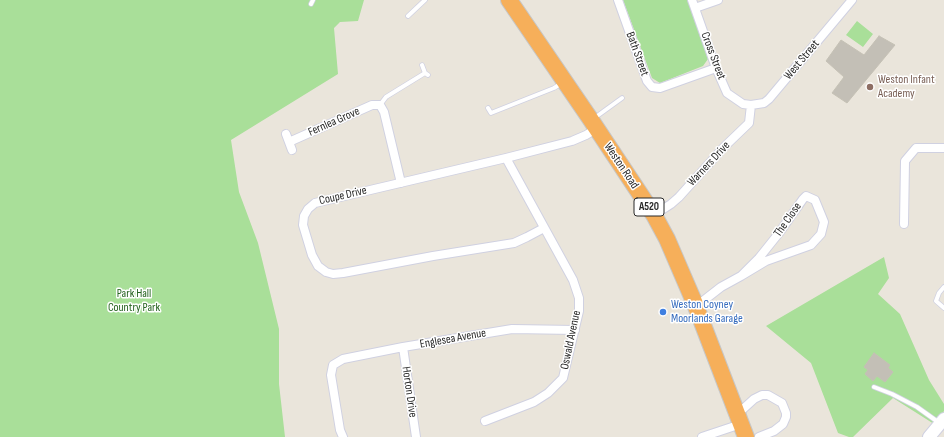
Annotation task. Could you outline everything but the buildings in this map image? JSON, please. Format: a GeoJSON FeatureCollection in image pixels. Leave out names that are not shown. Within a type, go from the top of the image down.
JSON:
{"type":"FeatureCollection","features":[{"type":"Feature","properties":{"kind":"highway","name":"Weston Road"},"geometry":{"type":"LineString","coordinates":[[509,0],[654,215],[667,239],[695,304],[741,424]]}},
{"type":"Feature","properties":{"kind":"street","name":"Bath Street"},"geometry":{"type":"LineString","coordinates":[[618,0],[647,81],[652,87],[660,88],[716,68]]}},
{"type":"Feature","properties":{"kind":"street"},"geometry":{"type":"LineString","coordinates":[[694,4],[718,0]]}},
{"type":"Feature","properties":{"kind":"street","name":"West Street"},"geometry":{"type":"LineString","coordinates":[[747,104],[764,104],[852,0]]}},
{"type":"Feature","properties":{"kind":"street","name":"Cross Street"},"geometry":{"type":"LineString","coordinates":[[694,4],[716,68],[727,93],[747,104]]}},
{"type":"Feature","properties":{"kind":"street","name":"Warners Drive"},"geometry":{"type":"LineString","coordinates":[[654,215],[679,197],[723,148],[749,123],[747,104]]}},
{"type":"Feature","properties":{"kind":"street","name":"Fernlea Grove"},"geometry":{"type":"LineString","coordinates":[[289,142],[372,105],[380,105]]}},
{"type":"Feature","properties":{"kind":"street"},"geometry":{"type":"LineString","coordinates":[[380,105],[384,112],[401,183]]}},
{"type":"Feature","properties":{"kind":"street","name":"Coupe Drive"},"geometry":{"type":"LineString","coordinates":[[544,228],[527,238],[514,243],[333,274],[326,272],[318,266],[312,255],[303,225],[304,216],[314,203],[572,141],[594,124]]}},
{"type":"Feature","properties":{"kind":"street"},"geometry":{"type":"LineString","coordinates":[[904,224],[906,161],[916,148],[944,148]]}},
{"type":"Feature","properties":{"kind":"street","name":"Oswald Avenue"},"geometry":{"type":"LineString","coordinates":[[485,421],[534,402],[548,393],[563,378],[579,311],[578,298],[573,280],[506,158]]}},
{"type":"Feature","properties":{"kind":"street","name":"The Close"},"geometry":{"type":"LineString","coordinates":[[695,304],[703,301],[721,287],[741,276],[766,261],[811,245],[822,234],[824,222],[815,200],[806,196],[803,198],[760,258],[741,276]]}},
{"type":"Feature","properties":{"kind":"street","name":"Englesea Avenue"},"geometry":{"type":"LineString","coordinates":[[343,437],[340,430],[331,375],[334,365],[343,359],[403,347],[512,329],[575,330]]}},
{"type":"Feature","properties":{"kind":"street","name":"Horton Drive"},"geometry":{"type":"LineString","coordinates":[[403,347],[416,437]]}},
{"type":"Feature","properties":{"kind":"street"},"geometry":{"type":"LineString","coordinates":[[702,437],[741,424],[743,409],[754,399],[762,395],[772,396],[782,403],[786,417],[783,424],[759,437]]}},
{"type":"Feature","properties":{"kind":"street"},"geometry":{"type":"LineString","coordinates":[[929,437],[943,421]]}},
{"type":"Feature","properties":{"kind":"lane"},"geometry":{"type":"LineString","coordinates":[[408,16],[425,0]]}},
{"type":"Feature","properties":{"kind":"lane","name":"Fernlea Grove"},"geometry":{"type":"LineString","coordinates":[[380,105],[386,97],[426,74],[422,65]]}},
{"type":"Feature","properties":{"kind":"lane"},"geometry":{"type":"LineString","coordinates":[[488,108],[491,113],[554,88],[564,82]]}},
{"type":"Feature","properties":{"kind":"lane"},"geometry":{"type":"LineString","coordinates":[[594,124],[622,98]]}},
{"type":"Feature","properties":{"kind":"lane"},"geometry":{"type":"LineString","coordinates":[[944,287],[939,293],[936,301],[944,308]]}},
{"type":"Feature","properties":{"kind":"lane"},"geometry":{"type":"LineString","coordinates":[[874,387],[892,394],[943,421]]}},
{"type":"Feature","properties":{"kind":"green space","name":"Park Hall Country Park"},"geometry":{"type":"Polygon","coordinates":[[[0,0],[364,0],[358,21],[340,22],[334,28],[338,74],[231,140],[239,192],[258,243],[279,329],[279,384],[285,437],[0,437],[0,0]]]}},
{"type":"Feature","properties":{"kind":"green space"},"geometry":{"type":"Polygon","coordinates":[[[623,0],[689,0],[708,59],[703,66],[660,83],[652,78],[623,0]]]}},
{"type":"Feature","properties":{"kind":"green space"},"geometry":{"type":"Polygon","coordinates":[[[857,21],[873,34],[863,47],[846,35],[857,21]]]}},
{"type":"Feature","properties":{"kind":"green space"},"geometry":{"type":"Polygon","coordinates":[[[884,257],[889,278],[878,294],[900,314],[929,380],[944,404],[944,411],[934,424],[893,398],[853,437],[849,437],[838,433],[811,363],[766,326],[884,257]]]}},
{"type":"Feature","properties":{"kind":"place","name":"Weston Infant Academy"},"geometry":{"type":"Point","coordinates":[870,87]}},
{"type":"Feature","properties":{"kind":"place","name":"Weston Coyney Moorlands Garage"},"geometry":{"type":"Point","coordinates":[663,312]}}]}
